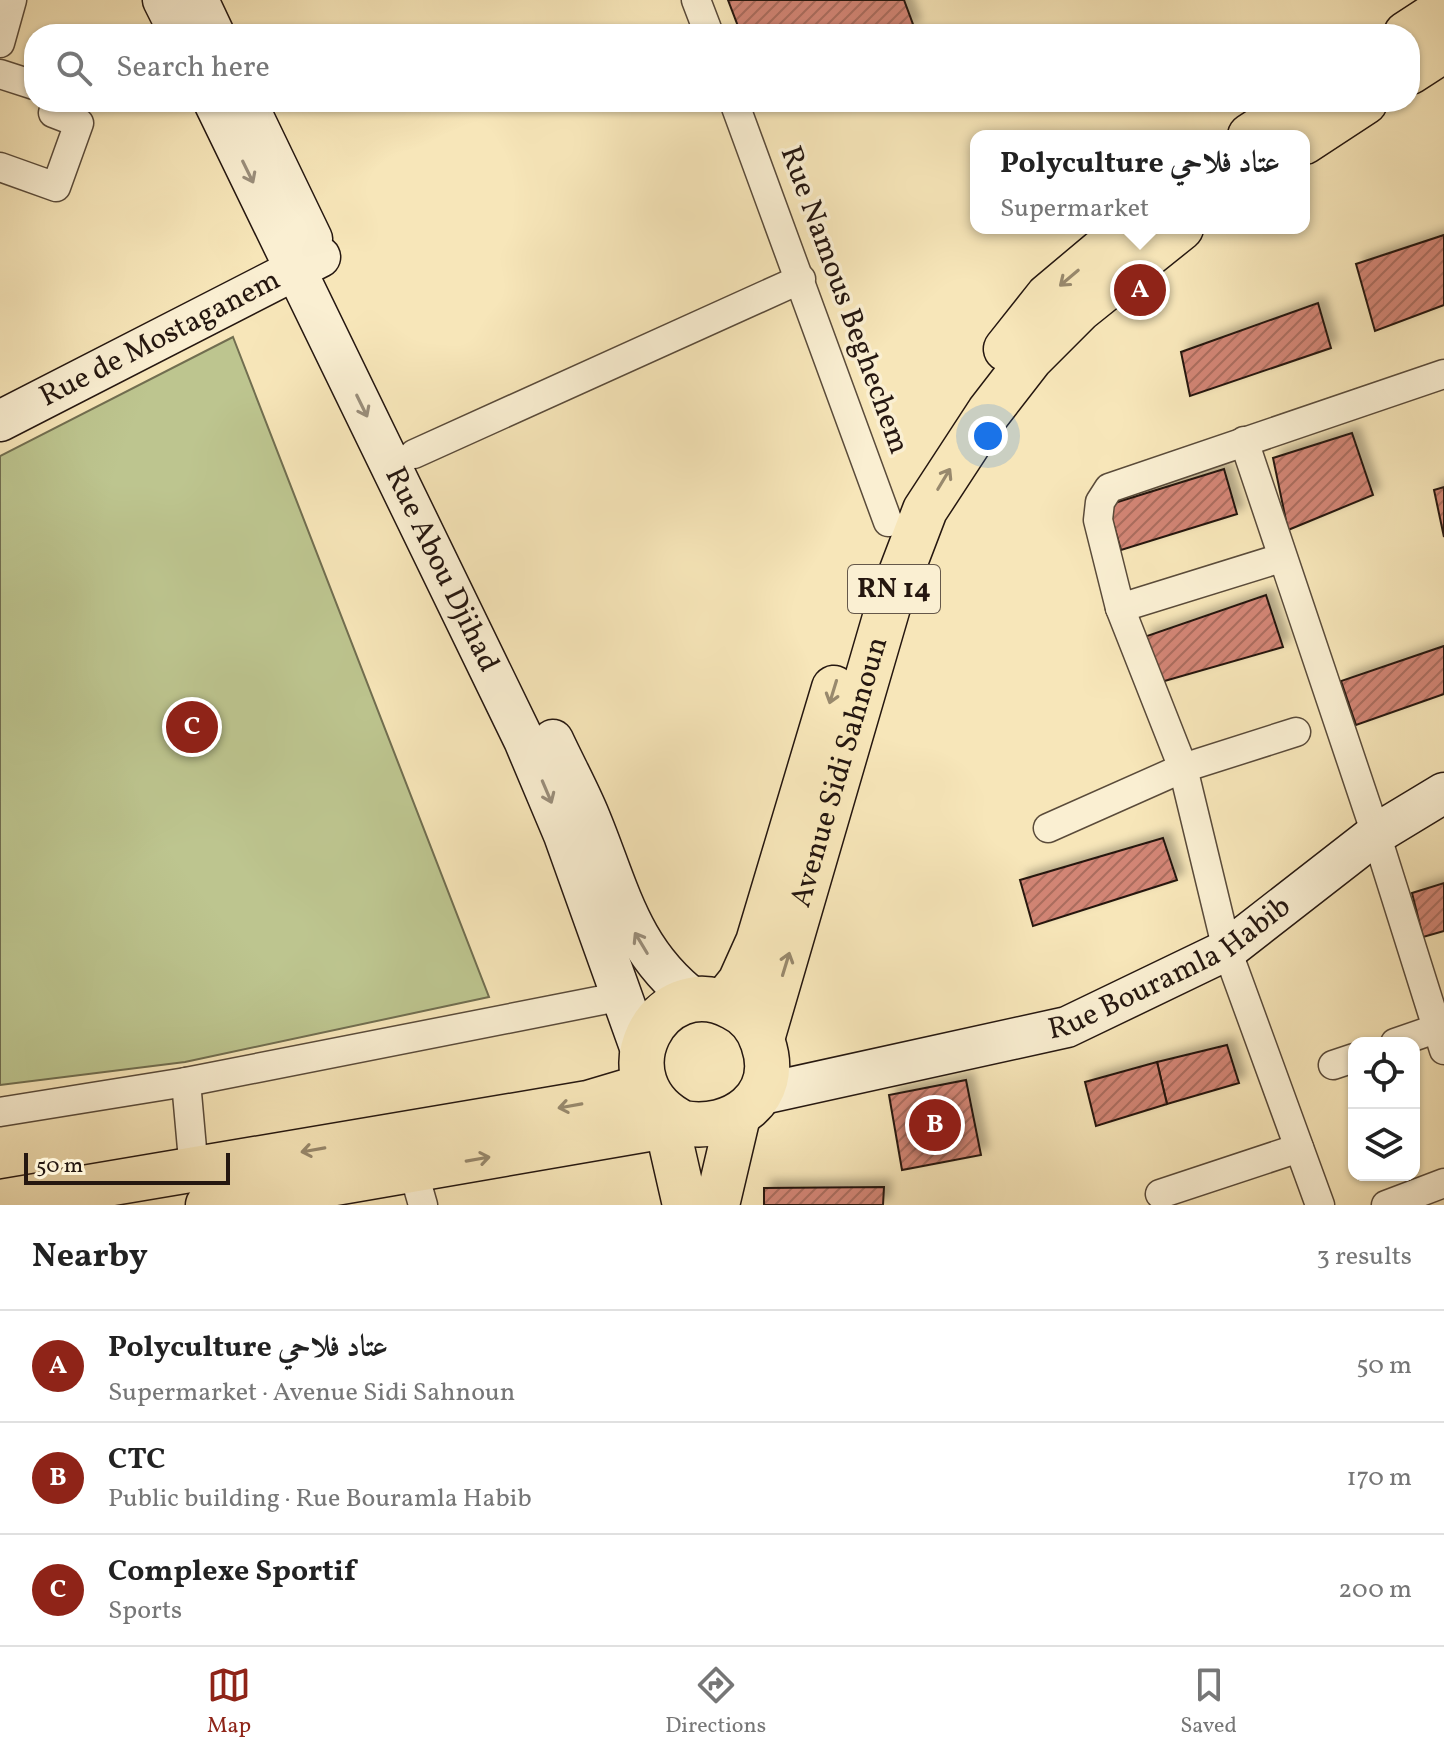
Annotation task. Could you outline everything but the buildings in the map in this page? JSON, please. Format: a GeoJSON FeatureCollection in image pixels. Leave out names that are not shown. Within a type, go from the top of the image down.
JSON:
{"type":"FeatureCollection","features":[{"type":"Feature","properties":{"kind":"main road"},"geometry":{"type":"LineString","coordinates":[[163,0],[175,24]]}},
{"type":"Feature","properties":{"kind":"main road"},"geometry":{"type":"LineString","coordinates":[[198,0],[209,24]]}},
{"type":"Feature","properties":{"kind":"main road"},"geometry":{"type":"LineString","coordinates":[[1420,25],[1444,9]]}},
{"type":"Feature","properties":{"kind":"main road"},"geometry":{"type":"LineString","coordinates":[[1420,66],[1444,50]]}},
{"type":"Feature","properties":{"kind":"main road","name":"Rue Abou Djihad"},"geometry":{"type":"LineString","coordinates":[[220,112],[414,454],[589,816],[635,933],[660,970],[709,1001]]}},
{"type":"Feature","properties":{"kind":"main road","name":"Rue Abou Djihad"},"geometry":{"type":"LineString","coordinates":[[250,112],[308,264],[564,835],[660,1100]]}},
{"type":"Feature","properties":{"kind":"main road"},"geometry":{"type":"LineString","coordinates":[[1259,130],[1287,112]]}},
{"type":"Feature","properties":{"kind":"main road"},"geometry":{"type":"LineString","coordinates":[[1310,138],[1350,112]]}},
{"type":"Feature","properties":{"kind":"main road","name":"Avenue Sidi Sahnoun"},"geometry":{"type":"LineString","coordinates":[[709,1001],[740,982],[758,942],[863,590],[888,522],[916,467],[1048,296],[1122,234]]}},
{"type":"Feature","properties":{"kind":"main road","name":"Avenue Sidi Sahnoun"},"geometry":{"type":"LineString","coordinates":[[764,1043],[888,607],[925,510],[980,425],[1030,359],[1080,309],[1174,234]]}},
{"type":"Feature","properties":{"kind":"main road","name":"Rue de Mostaganem"},"geometry":{"type":"LineString","coordinates":[[0,421],[308,264]]}},
{"type":"Feature","properties":{"kind":"main road","name":"Rue Bouramla Habib"},"geometry":{"type":"LineString","coordinates":[[748,1106],[860,1073],[1067,1027],[1227,950],[1376,834],[1444,793]]}},
{"type":"Feature","properties":{"kind":"main road"},"geometry":{"type":"LineString","coordinates":[[685,1205],[660,1100],[648,1032],[660,1017],[676,1005],[709,1001],[753,1023],[764,1043],[765,1078],[748,1106],[717,1205]]}},
{"type":"Feature","properties":{"kind":"main road"},"geometry":{"type":"LineString","coordinates":[[764,1043],[804,1066],[860,1073]]}},
{"type":"Feature","properties":{"kind":"main road"},"geometry":{"type":"LineString","coordinates":[[219,1195],[588,1103],[660,1100],[721,1124],[748,1106]]}},
{"type":"Feature","properties":{"kind":"main road"},"geometry":{"type":"LineString","coordinates":[[0,1202],[418,1188],[660,1100]]}},
{"type":"Feature","properties":{"kind":"street"},"geometry":{"type":"LineString","coordinates":[[0,43],[12,0]]}},
{"type":"Feature","properties":{"kind":"street"},"geometry":{"type":"LineString","coordinates":[[696,0],[705,24]]}},
{"type":"Feature","properties":{"kind":"street"},"geometry":{"type":"LineString","coordinates":[[1441,0],[1444,9]]}},
{"type":"Feature","properties":{"kind":"street"},"geometry":{"type":"LineString","coordinates":[[0,74],[24,82]]}},
{"type":"Feature","properties":{"kind":"street"},"geometry":{"type":"LineString","coordinates":[[0,167],[56,187],[79,123],[53,112]]}},
{"type":"Feature","properties":{"kind":"street","name":"Rue Namous Beghechem"},"geometry":{"type":"LineString","coordinates":[[738,112],[888,522]]}},
{"type":"Feature","properties":{"kind":"street"},"geometry":{"type":"LineString","coordinates":[[414,454],[801,279]]}},
{"type":"Feature","properties":{"kind":"street"},"geometry":{"type":"LineString","coordinates":[[1320,1205],[1227,950],[1183,768],[1120,608],[1098,520],[1100,502],[1109,488],[1444,374]]}},
{"type":"Feature","properties":{"kind":"street"},"geometry":{"type":"LineString","coordinates":[[1244,441],[1442,1034],[1420,1038]]}},
{"type":"Feature","properties":{"kind":"street"},"geometry":{"type":"LineString","coordinates":[[1120,608],[1281,558]]}},
{"type":"Feature","properties":{"kind":"street"},"geometry":{"type":"LineString","coordinates":[[1048,828],[1183,768],[1296,732]]}},
{"type":"Feature","properties":{"kind":"street"},"geometry":{"type":"LineString","coordinates":[[0,1112],[186,1082],[623,996]]}},
{"type":"Feature","properties":{"kind":"street"},"geometry":{"type":"LineString","coordinates":[[186,1082],[219,1195]]}},
{"type":"Feature","properties":{"kind":"street"},"geometry":{"type":"LineString","coordinates":[[1160,1194],[1299,1148]]}},
{"type":"Feature","properties":{"kind":"street"},"geometry":{"type":"LineString","coordinates":[[1386,1205],[1444,1183]]}},
{"type":"Feature","properties":{"kind":"green space"},"geometry":{"type":"Polygon","coordinates":[[[233,337],[489,997],[185,1062],[0,1085],[0,456],[233,337]]]}},
{"type":"Feature","properties":{"kind":"place","name":"Polyculture عتاد فلاحي"},"geometry":{"type":"Point","coordinates":[1140,290]}},
{"type":"Feature","properties":{"kind":"place","name":"Complexe Sportif"},"geometry":{"type":"Point","coordinates":[192,727]}},
{"type":"Feature","properties":{"kind":"place","name":"CTC"},"geometry":{"type":"Point","coordinates":[935,1125]}}]}
